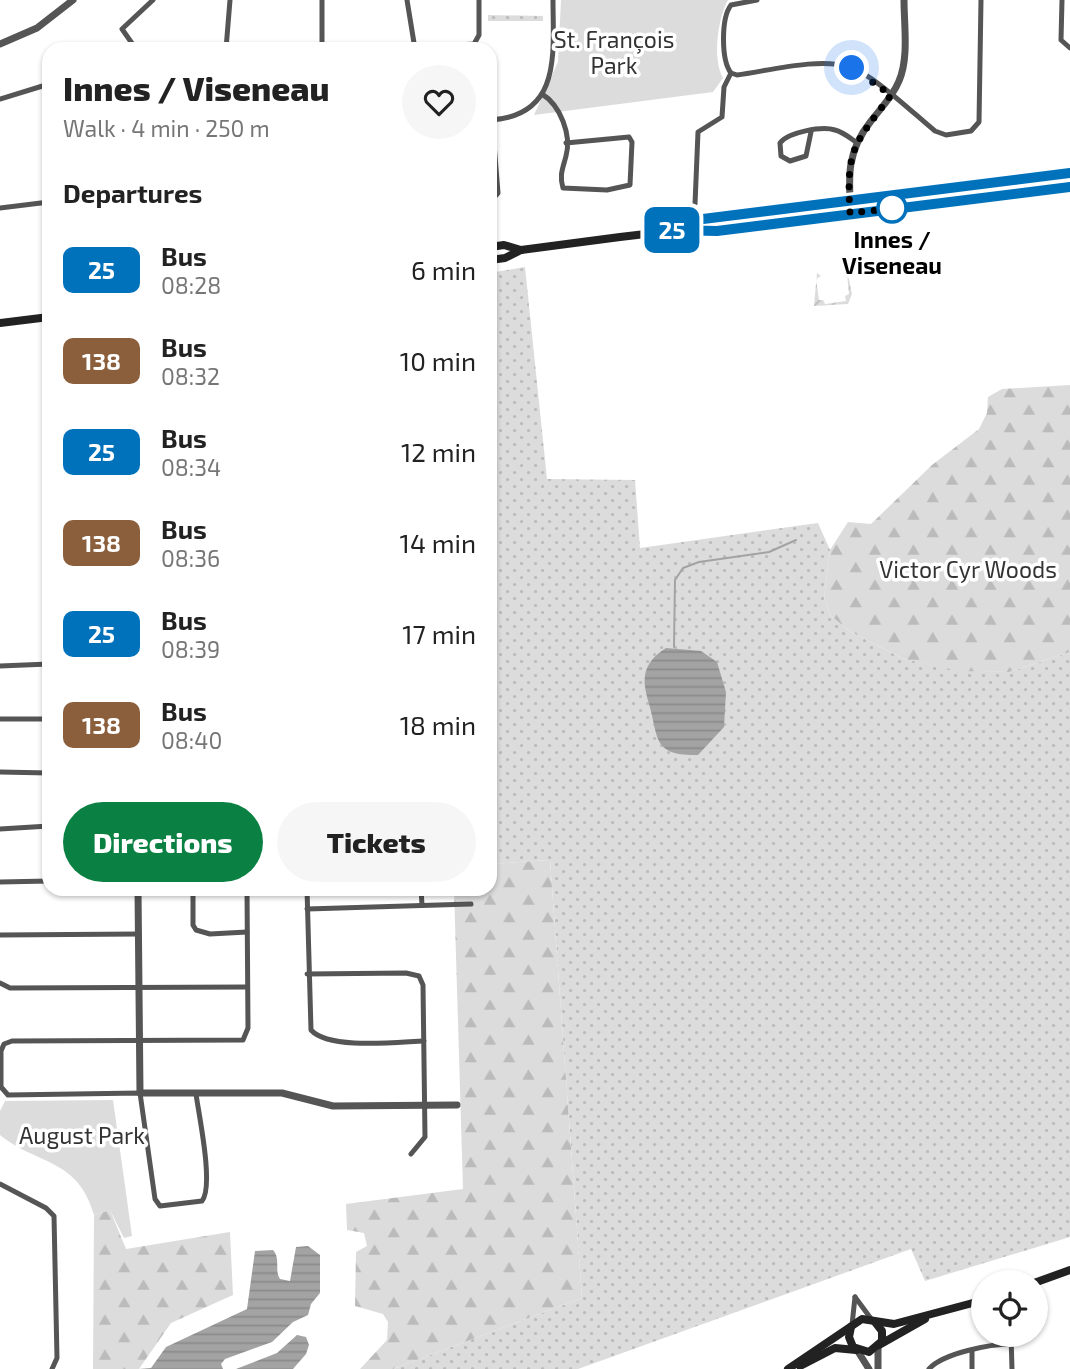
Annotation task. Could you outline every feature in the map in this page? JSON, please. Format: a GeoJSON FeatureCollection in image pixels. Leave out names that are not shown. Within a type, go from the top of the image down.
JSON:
{"type":"FeatureCollection","features":[{"type":"Feature","properties":{"kind":"main road"},"geometry":{"type":"LineString","coordinates":[[671,230],[687,221],[1070,173]]}},
{"type":"Feature","properties":{"kind":"main road"},"geometry":{"type":"LineString","coordinates":[[497,259],[521,250],[671,230],[717,231],[1070,187]]}},
{"type":"Feature","properties":{"kind":"main road"},"geometry":{"type":"LineString","coordinates":[[497,246],[504,244],[521,250]]}},
{"type":"Feature","properties":{"kind":"main road"},"geometry":{"type":"LineString","coordinates":[[0,323],[42,318]]}},
{"type":"Feature","properties":{"kind":"main road"},"geometry":{"type":"LineString","coordinates":[[1048,1278],[1070,1270]]}},
{"type":"Feature","properties":{"kind":"main road"},"geometry":{"type":"LineString","coordinates":[[788,1369],[862,1319],[894,1324],[971,1304]]}},
{"type":"Feature","properties":{"kind":"main road"},"geometry":{"type":"LineString","coordinates":[[794,1369],[835,1348],[869,1352],[941,1312]]}},
{"type":"Feature","properties":{"kind":"main road"},"geometry":{"type":"LineString","coordinates":[[874,1321],[882,1336],[879,1346]]}},
{"type":"Feature","properties":{"kind":"main road"},"geometry":{"type":"LineString","coordinates":[[852,1326],[850,1342],[856,1350]]}},
{"type":"Feature","properties":{"kind":"street"},"geometry":{"type":"LineString","coordinates":[[0,44],[37,27],[73,0]]}},
{"type":"Feature","properties":{"kind":"street"},"geometry":{"type":"LineString","coordinates":[[131,42],[122,29],[153,0]]}},
{"type":"Feature","properties":{"kind":"street"},"geometry":{"type":"LineString","coordinates":[[227,42],[230,0]]}},
{"type":"Feature","properties":{"kind":"street"},"geometry":{"type":"LineString","coordinates":[[322,0],[322,42]]}},
{"type":"Feature","properties":{"kind":"street"},"geometry":{"type":"LineString","coordinates":[[407,0],[414,42]]}},
{"type":"Feature","properties":{"kind":"street"},"geometry":{"type":"LineString","coordinates":[[475,42],[478,35],[479,0]]}},
{"type":"Feature","properties":{"kind":"street"},"geometry":{"type":"LineString","coordinates":[[497,119],[518,116],[542,94],[552,63],[553,0]]}},
{"type":"Feature","properties":{"kind":"street"},"geometry":{"type":"LineString","coordinates":[[695,204],[698,132],[722,117],[724,87],[731,73],[725,58],[727,12],[731,5],[757,0]]}},
{"type":"Feature","properties":{"kind":"street"},"geometry":{"type":"LineString","coordinates":[[850,213],[849,162],[856,142],[891,95],[902,71],[904,0]]}},
{"type":"Feature","properties":{"kind":"street"},"geometry":{"type":"LineString","coordinates":[[731,73],[737,75],[837,64],[858,70],[938,133],[950,135],[974,129],[979,122],[981,0]]}},
{"type":"Feature","properties":{"kind":"street"},"geometry":{"type":"LineString","coordinates":[[1062,0],[1062,40],[1067,47]]}},
{"type":"Feature","properties":{"kind":"street"},"geometry":{"type":"LineString","coordinates":[[0,99],[42,85]]}},
{"type":"Feature","properties":{"kind":"street"},"geometry":{"type":"LineString","coordinates":[[542,94],[561,111],[567,155],[561,170],[563,188],[607,190],[630,186],[632,142],[629,137],[566,143]]}},
{"type":"Feature","properties":{"kind":"street"},"geometry":{"type":"LineString","coordinates":[[811,132],[806,156],[790,161],[781,156],[780,143],[787,135],[833,129],[856,142]]}},
{"type":"Feature","properties":{"kind":"street"},"geometry":{"type":"LineString","coordinates":[[0,208],[42,203]]}},
{"type":"Feature","properties":{"kind":"street"},"geometry":{"type":"LineString","coordinates":[[0,666],[42,664]]}},
{"type":"Feature","properties":{"kind":"street"},"geometry":{"type":"LineString","coordinates":[[0,719],[42,719]]}},
{"type":"Feature","properties":{"kind":"street"},"geometry":{"type":"LineString","coordinates":[[0,772],[42,773]]}},
{"type":"Feature","properties":{"kind":"street"},"geometry":{"type":"LineString","coordinates":[[0,829],[42,826]]}},
{"type":"Feature","properties":{"kind":"street"},"geometry":{"type":"LineString","coordinates":[[0,882],[42,881]]}},
{"type":"Feature","properties":{"kind":"street"},"geometry":{"type":"LineString","coordinates":[[138,896],[140,1093],[155,1199],[160,1206],[202,1201],[208,1190],[196,1094]]}},
{"type":"Feature","properties":{"kind":"street"},"geometry":{"type":"LineString","coordinates":[[192,896],[193,925],[196,930],[210,934],[247,932]]}},
{"type":"Feature","properties":{"kind":"street"},"geometry":{"type":"LineString","coordinates":[[247,896],[248,1028],[243,1040],[12,1041],[4,1044],[1,1051],[1,1087],[8,1095],[282,1093],[333,1106],[457,1105]]}},
{"type":"Feature","properties":{"kind":"street"},"geometry":{"type":"LineString","coordinates":[[307,896],[309,1026],[318,1036],[339,1042],[424,1041]]}},
{"type":"Feature","properties":{"kind":"street"},"geometry":{"type":"LineString","coordinates":[[421,896],[422,905]]}},
{"type":"Feature","properties":{"kind":"street"},"geometry":{"type":"LineString","coordinates":[[307,909],[471,904]]}},
{"type":"Feature","properties":{"kind":"street"},"geometry":{"type":"LineString","coordinates":[[0,935],[139,934]]}},
{"type":"Feature","properties":{"kind":"street"},"geometry":{"type":"LineString","coordinates":[[307,974],[407,973],[419,976],[422,985],[425,1137],[411,1154]]}},
{"type":"Feature","properties":{"kind":"street"},"geometry":{"type":"LineString","coordinates":[[0,983],[10,988],[247,987]]}},
{"type":"Feature","properties":{"kind":"street"},"geometry":{"type":"LineString","coordinates":[[0,1184],[46,1208],[54,1216],[57,1358],[52,1369]]}},
{"type":"Feature","properties":{"kind":"street"},"geometry":{"type":"LineString","coordinates":[[852,1326],[855,1297],[874,1321]]}},
{"type":"Feature","properties":{"kind":"street"},"geometry":{"type":"LineString","coordinates":[[878,1369],[879,1346]]}},
{"type":"Feature","properties":{"kind":"street"},"geometry":{"type":"LineString","coordinates":[[929,1369],[936,1363],[981,1347]]}},
{"type":"Feature","properties":{"kind":"street"},"geometry":{"type":"LineString","coordinates":[[1011,1347],[1012,1369]]}},
{"type":"Feature","properties":{"kind":"street"},"geometry":{"type":"LineString","coordinates":[[856,1350],[869,1369]]}},
{"type":"Feature","properties":{"kind":"street"},"geometry":{"type":"LineString","coordinates":[[972,1350],[972,1369]]}},
{"type":"Feature","properties":{"kind":"green space","name":"St. François Park"},"geometry":{"type":"Polygon","coordinates":[[[561,0],[728,0],[721,17],[717,49],[723,78],[713,92],[534,115],[558,62],[561,0]]]}},
{"type":"Feature","properties":{"kind":"green space"},"geometry":{"type":"Polygon","coordinates":[[[488,15],[543,16],[543,21],[488,21],[488,15]]]}},
{"type":"Feature","properties":{"kind":"green space"},"geometry":{"type":"Polygon","coordinates":[[[846,265],[852,294],[848,304],[814,306],[816,281],[819,300],[823,300],[825,304],[846,301],[845,296],[849,294],[846,265]]]}},
{"type":"Feature","properties":{"kind":"green space"},"geometry":{"type":"Polygon","coordinates":[[[525,267],[547,479],[635,480],[640,548],[818,523],[830,550],[824,598],[831,616],[851,632],[904,659],[959,670],[1009,672],[1070,652],[1070,1237],[925,1281],[911,1249],[578,1369],[393,1369],[582,1298],[550,860],[497,864],[497,272],[525,267]]]}},
{"type":"Feature","properties":{"kind":"green space","name":"Victor Cyr Woods"},"geometry":{"type":"Polygon","coordinates":[[[1070,385],[1070,652],[1009,672],[960,671],[904,659],[851,632],[831,616],[824,598],[830,550],[848,522],[871,524],[932,465],[979,429],[987,413],[988,397],[1002,389],[1070,385]]]}},
{"type":"Feature","properties":{"kind":"green space"},"geometry":{"type":"Polygon","coordinates":[[[550,860],[582,1298],[393,1369],[360,1369],[387,1340],[388,1322],[383,1314],[355,1306],[356,1252],[367,1246],[364,1233],[347,1230],[346,1204],[463,1189],[454,896],[497,896],[497,864],[550,860]]]}},
{"type":"Feature","properties":{"kind":"green space","name":"August Park"},"geometry":{"type":"Polygon","coordinates":[[[113,1100],[132,1236],[124,1238],[110,1210],[94,1215],[87,1196],[67,1173],[0,1135],[0,1111],[5,1101],[113,1100]]]}},
{"type":"Feature","properties":{"kind":"green space"},"geometry":{"type":"Polygon","coordinates":[[[110,1210],[126,1249],[230,1232],[233,1295],[171,1323],[139,1369],[93,1369],[94,1215],[110,1210]]]}},
{"type":"Feature","properties":{"kind":"shaded area"},"geometry":{"type":"Polygon","coordinates":[[[666,648],[701,651],[717,662],[726,692],[724,727],[698,755],[672,752],[660,743],[657,735],[645,680],[648,666],[666,648]]]}},
{"type":"Feature","properties":{"kind":"shaded area"},"geometry":{"type":"Polygon","coordinates":[[[308,1246],[320,1255],[320,1293],[311,1304],[308,1315],[293,1322],[272,1342],[225,1359],[221,1364],[223,1369],[139,1369],[151,1368],[166,1347],[247,1309],[255,1251],[273,1250],[277,1257],[280,1279],[290,1281],[296,1247],[308,1246]]]}},
{"type":"Feature","properties":{"kind":"shaded area"},"geometry":{"type":"Polygon","coordinates":[[[297,1335],[306,1337],[309,1345],[306,1354],[293,1369],[236,1369],[277,1353],[297,1335]]]}},
{"type":"Feature","properties":{"kind":"waterway"},"geometry":{"type":"LineString","coordinates":[[674,647],[675,580],[683,568],[699,562],[769,552],[796,540]]}},
{"type":"Feature","properties":{"kind":"bus line","name":"25"},"geometry":{"type":"LineString","coordinates":[[1070,173],[687,221],[671,230],[682,233],[717,231],[1070,187]]}},
{"type":"Feature","properties":{"kind":"place","name":"Innes / Viseneau"},"geometry":{"type":"Point","coordinates":[892,208]}},
{"type":"Feature","properties":{"kind":"route"},"geometry":{"type":"LineString","coordinates":[[852,68],[863,73],[891,95],[859,137],[852,152],[848,177],[850,213],[898,208],[892,208]]}}]}
